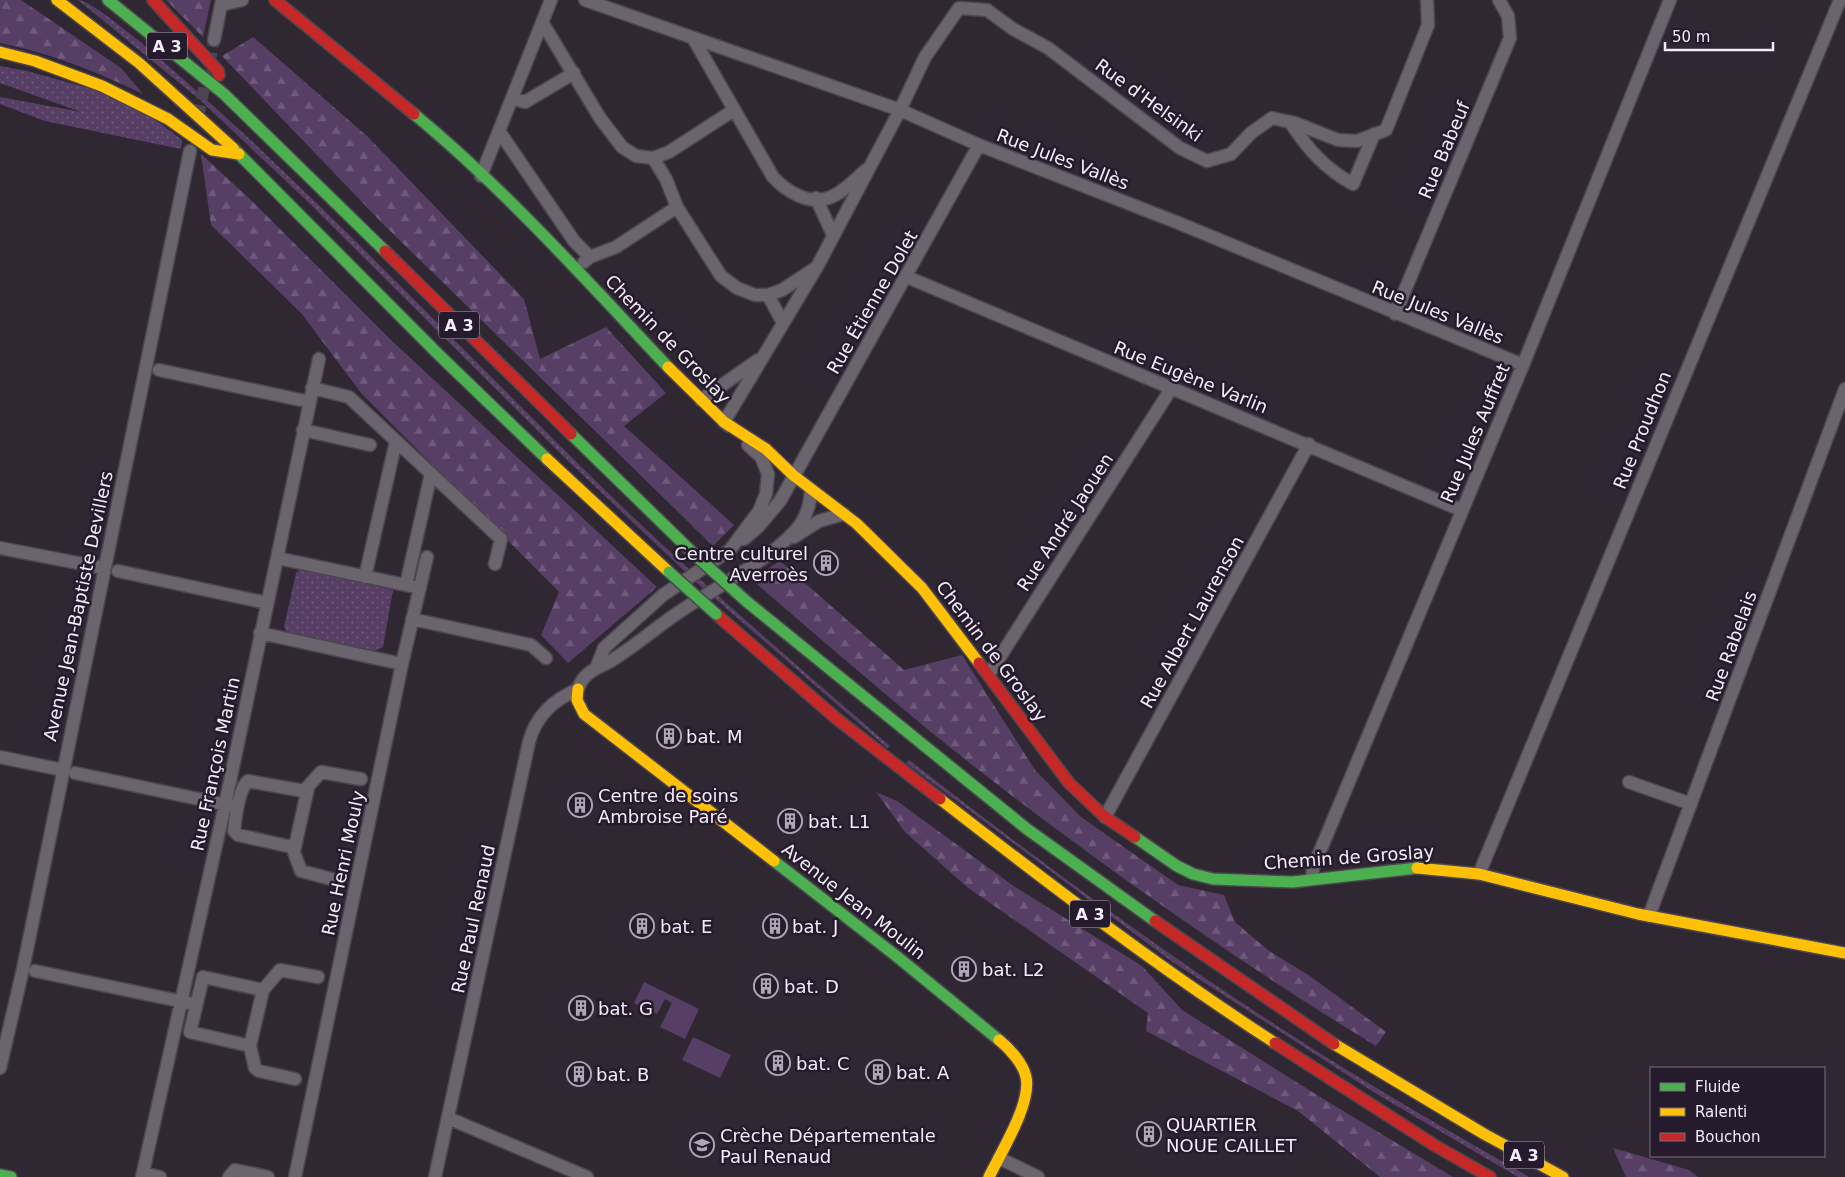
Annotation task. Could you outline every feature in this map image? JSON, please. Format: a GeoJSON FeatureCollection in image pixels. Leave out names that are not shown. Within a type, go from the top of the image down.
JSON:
{"type":"FeatureCollection","features":[{"type":"Feature","properties":{"kind":"main road","name":"A 3"},"geometry":{"type":"LineString","coordinates":[[57,0],[104,33],[176,94],[239,154],[470,387],[561,475],[837,720],[1052,887],[1124,940],[1237,1018],[1434,1145],[1490,1177]]}},
{"type":"Feature","properties":{"kind":"main road","name":"A 3"},"geometry":{"type":"LineString","coordinates":[[108,0],[224,94],[695,555],[746,601],[1027,829],[1173,934],[1332,1042],[1476,1129],[1562,1177]]}},
{"type":"Feature","properties":{"kind":"main road"},"geometry":{"type":"LineString","coordinates":[[153,0],[218,70],[224,94]]}},
{"type":"Feature","properties":{"kind":"main road","name":"Chemin de Groslay"},"geometry":{"type":"LineString","coordinates":[[275,0],[448,142],[576,269],[700,400],[724,422],[766,449],[793,475],[844,514],[922,588],[989,674],[1069,783],[1106,817],[1177,866],[1193,874],[1223,880],[1293,882],[1425,867],[1479,874],[1649,916],[1845,953]]}},
{"type":"Feature","properties":{"kind":"main road"},"geometry":{"type":"LineString","coordinates":[[0,52],[36,61],[102,86],[168,119],[212,150],[239,154]]}},
{"type":"Feature","properties":{"kind":"main road","name":"Avenue Jean Moulin"},"geometry":{"type":"LineString","coordinates":[[578,688],[577,700],[584,714],[895,955],[1010,1049],[1026,1076],[1025,1100],[989,1177]]}},
{"type":"Feature","properties":{"kind":"main road"},"geometry":{"type":"LineString","coordinates":[[0,1174],[10,1177]]}},
{"type":"Feature","properties":{"kind":"street"},"geometry":{"type":"LineString","coordinates":[[214,40],[221,3],[242,0]]}},
{"type":"Feature","properties":{"kind":"street"},"geometry":{"type":"LineString","coordinates":[[481,176],[551,0]]}},
{"type":"Feature","properties":{"kind":"street","name":"Rue Jules Vallès"},"geometry":{"type":"LineString","coordinates":[[584,0],[900,110],[979,145],[1176,222],[1395,314],[1523,365]]}},
{"type":"Feature","properties":{"kind":"street","name":"Rue d'Helsinki"},"geometry":{"type":"LineString","coordinates":[[900,110],[925,57],[959,8],[987,10],[1013,29],[1048,48],[1180,148],[1207,161],[1231,154],[1251,132],[1272,118],[1290,122],[1338,140],[1357,141],[1386,130],[1428,25],[1426,0]]}},
{"type":"Feature","properties":{"kind":"street","name":"Rue Babeuf"},"geometry":{"type":"LineString","coordinates":[[1395,314],[1510,38],[1508,16],[1499,0]]}},
{"type":"Feature","properties":{"kind":"street","name":"Rue Jules Auffret"},"geometry":{"type":"LineString","coordinates":[[1312,880],[1313,868],[1523,365],[1670,0]]}},
{"type":"Feature","properties":{"kind":"street","name":"Rue Proudhon"},"geometry":{"type":"LineString","coordinates":[[1479,874],[1840,0]]}},
{"type":"Feature","properties":{"kind":"street"},"geometry":{"type":"LineString","coordinates":[[542,22],[600,118],[622,147],[636,156],[653,158],[669,152],[734,110]]}},
{"type":"Feature","properties":{"kind":"street"},"geometry":{"type":"LineString","coordinates":[[693,38],[773,177],[784,188],[804,198],[828,198],[871,166]]}},
{"type":"Feature","properties":{"kind":"street"},"geometry":{"type":"LineString","coordinates":[[512,98],[525,102],[574,73]]}},
{"type":"Feature","properties":{"kind":"street"},"geometry":{"type":"LineString","coordinates":[[597,666],[604,648],[652,604],[730,550],[759,512],[766,494],[768,474],[761,457],[724,422],[817,267],[900,110]]}},
{"type":"Feature","properties":{"kind":"street"},"geometry":{"type":"LineString","coordinates":[[1290,122],[1309,150],[1338,176],[1353,184],[1374,134]]}},
{"type":"Feature","properties":{"kind":"street"},"geometry":{"type":"LineString","coordinates":[[499,130],[574,241],[590,257]]}},
{"type":"Feature","properties":{"kind":"street","name":"Rue Étienne Dolet"},"geometry":{"type":"LineString","coordinates":[[730,550],[758,527],[780,501],[979,145]]}},
{"type":"Feature","properties":{"kind":"street","name":"Avenue Jean-Baptiste Devillers"},"geometry":{"type":"LineString","coordinates":[[0,1068],[190,151]]}},
{"type":"Feature","properties":{"kind":"street"},"geometry":{"type":"LineString","coordinates":[[653,158],[666,179],[677,207],[721,276],[737,288],[755,295],[768,295],[782,290],[817,267]]}},
{"type":"Feature","properties":{"kind":"street"},"geometry":{"type":"LineString","coordinates":[[816,198],[833,235]]}},
{"type":"Feature","properties":{"kind":"street"},"geometry":{"type":"LineString","coordinates":[[576,269],[590,257],[616,247],[677,207]]}},
{"type":"Feature","properties":{"kind":"street","name":"Rue Eugène Varlin"},"geometry":{"type":"LineString","coordinates":[[907,276],[1172,389],[1309,444],[1461,510]]}},
{"type":"Feature","properties":{"kind":"street"},"geometry":{"type":"LineString","coordinates":[[768,295],[783,323]]}},
{"type":"Feature","properties":{"kind":"street"},"geometry":{"type":"LineString","coordinates":[[700,400],[763,357]]}},
{"type":"Feature","properties":{"kind":"street","name":"Rue François Martin"},"geometry":{"type":"LineString","coordinates":[[143,1175],[319,358]]}},
{"type":"Feature","properties":{"kind":"street"},"geometry":{"type":"LineString","coordinates":[[159,370],[310,402]]}},
{"type":"Feature","properties":{"kind":"street"},"geometry":{"type":"LineString","coordinates":[[312,388],[349,397],[501,539],[495,564]]}},
{"type":"Feature","properties":{"kind":"street","name":"Rue André Jaouen"},"geometry":{"type":"LineString","coordinates":[[989,674],[1172,389]]}},
{"type":"Feature","properties":{"kind":"street","name":"Rue Rabelais"},"geometry":{"type":"LineString","coordinates":[[1649,916],[1845,389]]}},
{"type":"Feature","properties":{"kind":"street"},"geometry":{"type":"LineString","coordinates":[[304,430],[370,445]]}},
{"type":"Feature","properties":{"kind":"street"},"geometry":{"type":"LineString","coordinates":[[365,577],[396,441]]}},
{"type":"Feature","properties":{"kind":"street","name":"Rue Albert Laurenson"},"geometry":{"type":"LineString","coordinates":[[1106,817],[1309,444]]}},
{"type":"Feature","properties":{"kind":"street"},"geometry":{"type":"LineString","coordinates":[[406,586],[431,474]]}},
{"type":"Feature","properties":{"kind":"street"},"geometry":{"type":"LineString","coordinates":[[777,547],[799,526],[810,508],[811,490]]}},
{"type":"Feature","properties":{"kind":"street"},"geometry":{"type":"LineString","coordinates":[[578,688],[581,679],[597,666],[613,660],[678,613],[777,547],[819,521],[844,514]]}},
{"type":"Feature","properties":{"kind":"street"},"geometry":{"type":"LineString","coordinates":[[0,548],[104,568]]}},
{"type":"Feature","properties":{"kind":"street","name":"Rue Henri Mouly"},"geometry":{"type":"LineString","coordinates":[[295,1177],[402,664],[427,557]]}},
{"type":"Feature","properties":{"kind":"street"},"geometry":{"type":"LineString","coordinates":[[277,558],[420,588]]}},
{"type":"Feature","properties":{"kind":"street"},"geometry":{"type":"LineString","coordinates":[[118,571],[267,603]]}},
{"type":"Feature","properties":{"kind":"street"},"geometry":{"type":"LineString","coordinates":[[412,619],[531,644],[546,658]]}},
{"type":"Feature","properties":{"kind":"street"},"geometry":{"type":"LineString","coordinates":[[260,633],[402,664]]}},
{"type":"Feature","properties":{"kind":"street","name":"Rue Paul Renaud"},"geometry":{"type":"LineString","coordinates":[[435,1177],[530,736],[542,715],[554,702],[578,688]]}},
{"type":"Feature","properties":{"kind":"street"},"geometry":{"type":"LineString","coordinates":[[0,757],[62,770]]}},
{"type":"Feature","properties":{"kind":"street"},"geometry":{"type":"LineString","coordinates":[[339,881],[301,871],[294,851],[288,846],[238,835],[234,831],[238,807],[244,784],[248,781],[304,791],[321,772],[361,779]]}},
{"type":"Feature","properties":{"kind":"street"},"geometry":{"type":"LineString","coordinates":[[75,773],[238,807]]}},
{"type":"Feature","properties":{"kind":"street"},"geometry":{"type":"LineString","coordinates":[[1629,782],[1691,804]]}},
{"type":"Feature","properties":{"kind":"street"},"geometry":{"type":"LineString","coordinates":[[294,851],[308,788]]}},
{"type":"Feature","properties":{"kind":"street"},"geometry":{"type":"LineString","coordinates":[[296,1079],[260,1071],[255,1068],[250,1046],[263,990],[280,970],[318,977]]}},
{"type":"Feature","properties":{"kind":"street"},"geometry":{"type":"LineString","coordinates":[[34,971],[197,1005]]}},
{"type":"Feature","properties":{"kind":"street"},"geometry":{"type":"LineString","coordinates":[[250,1046],[190,1032],[203,977],[263,990]]}},
{"type":"Feature","properties":{"kind":"street"},"geometry":{"type":"LineString","coordinates":[[448,1118],[587,1177]]}},
{"type":"Feature","properties":{"kind":"street"},"geometry":{"type":"LineString","coordinates":[[999,1158],[1038,1177]]}},
{"type":"Feature","properties":{"kind":"street"},"geometry":{"type":"LineString","coordinates":[[229,1177],[235,1170],[268,1177]]}},
{"type":"Feature","properties":{"kind":"street"},"geometry":{"type":"LineString","coordinates":[[143,1175],[160,1177]]}},
{"type":"Feature","properties":{"kind":"green space"},"geometry":{"type":"Polygon","coordinates":[[[0,0],[21,0],[121,68],[143,94],[73,64],[38,52],[0,43],[0,0]]]}},
{"type":"Feature","properties":{"kind":"green space"},"geometry":{"type":"Polygon","coordinates":[[[78,0],[90,5],[133,36],[241,131],[340,226],[633,517],[728,604],[890,746],[887,748],[696,582],[566,459],[308,202],[199,99],[78,0]]]}},
{"type":"Feature","properties":{"kind":"green space"},"geometry":{"type":"Polygon","coordinates":[[[166,0],[211,0],[203,37],[166,0]]]}},
{"type":"Feature","properties":{"kind":"green space"},"geometry":{"type":"Polygon","coordinates":[[[253,37],[367,136],[524,299],[540,359],[606,327],[666,393],[624,426],[734,525],[713,546],[384,225],[222,56],[253,37]]]}},
{"type":"Feature","properties":{"kind":"green space"},"geometry":{"type":"Polygon","coordinates":[[[0,66],[27,71],[128,99],[182,140],[181,149],[45,121],[0,104],[0,97],[81,112],[0,83],[0,66]]]}},
{"type":"Feature","properties":{"kind":"green space"},"geometry":{"type":"Polygon","coordinates":[[[201,154],[251,200],[391,340],[657,587],[568,663],[541,635],[559,592],[361,393],[302,314],[211,225],[201,154]]]}},
{"type":"Feature","properties":{"kind":"green space"},"geometry":{"type":"Polygon","coordinates":[[[780,561],[904,670],[962,655],[1035,770],[1081,817],[1178,885],[1224,895],[1235,922],[1269,951],[1310,976],[1386,1032],[1376,1046],[1281,986],[1142,892],[1052,826],[942,741],[751,579],[780,561]]]}},
{"type":"Feature","properties":{"kind":"green space"},"geometry":{"type":"Polygon","coordinates":[[[301,569],[393,590],[383,647],[375,651],[287,632],[284,627],[296,573],[301,569]]]}},
{"type":"Feature","properties":{"kind":"green space"},"geometry":{"type":"Polygon","coordinates":[[[909,760],[1092,899],[1186,965],[1312,1049],[1529,1177],[1518,1177],[1375,1093],[1171,961],[906,763],[909,760]]]}},
{"type":"Feature","properties":{"kind":"green space"},"geometry":{"type":"Polygon","coordinates":[[[876,792],[897,801],[1015,887],[1142,966],[1182,1010],[1325,1100],[1453,1177],[1380,1177],[1298,1111],[1146,1031],[1148,1013],[967,887],[905,832],[876,792]]]}},
{"type":"Feature","properties":{"kind":"green space"},"geometry":{"type":"Polygon","coordinates":[[[644,982],[699,1009],[685,1039],[660,1027],[672,1003],[665,999],[657,1014],[634,1003],[644,982]]]}},
{"type":"Feature","properties":{"kind":"green space"},"geometry":{"type":"Polygon","coordinates":[[[693,1037],[731,1055],[720,1078],[682,1060],[693,1037]]]}},
{"type":"Feature","properties":{"kind":"green space"},"geometry":{"type":"Polygon","coordinates":[[[1613,1148],[1689,1170],[1698,1177],[1626,1177],[1613,1148]]]}},
{"type":"Feature","properties":{"kind":"tunnel"},"geometry":{"type":"LineString","coordinates":[[198,117],[214,40]]}},
{"type":"Feature","properties":{"kind":"traffic: fast"},"geometry":{"type":"LineString","coordinates":[[108,0],[224,94],[385,251]]}},
{"type":"Feature","properties":{"kind":"traffic: fast"},"geometry":{"type":"LineString","coordinates":[[414,114],[481,173],[576,269],[668,367]]}},
{"type":"Feature","properties":{"kind":"traffic: fast"},"geometry":{"type":"LineString","coordinates":[[233,148],[437,353],[547,459]]}},
{"type":"Feature","properties":{"kind":"traffic: fast"},"geometry":{"type":"LineString","coordinates":[[571,434],[695,555]]}},
{"type":"Feature","properties":{"kind":"traffic: fast"},"geometry":{"type":"LineString","coordinates":[[695,555],[746,601]]}},
{"type":"Feature","properties":{"kind":"traffic: fast"},"geometry":{"type":"LineString","coordinates":[[669,572],[716,614]]}},
{"type":"Feature","properties":{"kind":"traffic: fast"},"geometry":{"type":"LineString","coordinates":[[746,601],[1027,829],[1155,921]]}},
{"type":"Feature","properties":{"kind":"traffic: fast"},"geometry":{"type":"LineString","coordinates":[[1135,837],[1177,866],[1193,874],[1213,879],[1293,882],[1417,868]]}},
{"type":"Feature","properties":{"kind":"traffic: fast"},"geometry":{"type":"LineString","coordinates":[[774,861],[895,955],[999,1040]]}},
{"type":"Feature","properties":{"kind":"traffic: fast"},"geometry":{"type":"LineString","coordinates":[[0,1175],[11,1177]]}},
{"type":"Feature","properties":{"kind":"traffic: slow"},"geometry":{"type":"LineString","coordinates":[[57,0],[139,63],[233,148]]}},
{"type":"Feature","properties":{"kind":"traffic: slow"},"geometry":{"type":"LineString","coordinates":[[0,52],[35,61],[102,86],[168,119],[212,150],[239,154]]}},
{"type":"Feature","properties":{"kind":"traffic: slow"},"geometry":{"type":"LineString","coordinates":[[668,367],[724,422],[766,449],[793,475],[857,524],[922,588],[979,663]]}},
{"type":"Feature","properties":{"kind":"traffic: slow"},"geometry":{"type":"LineString","coordinates":[[547,459],[669,572]]}},
{"type":"Feature","properties":{"kind":"traffic: slow"},"geometry":{"type":"LineString","coordinates":[[578,689],[577,700],[584,714],[774,861]]}},
{"type":"Feature","properties":{"kind":"traffic: slow"},"geometry":{"type":"LineString","coordinates":[[940,799],[1105,925],[1275,1043]]}},
{"type":"Feature","properties":{"kind":"traffic: slow"},"geometry":{"type":"LineString","coordinates":[[1417,868],[1479,874],[1638,914],[1845,953]]}},
{"type":"Feature","properties":{"kind":"traffic: slow"},"geometry":{"type":"LineString","coordinates":[[989,1177],[1020,1113],[1027,1088],[1022,1066],[999,1040]]}},
{"type":"Feature","properties":{"kind":"traffic: slow"},"geometry":{"type":"LineString","coordinates":[[1334,1044],[1484,1134],[1563,1177]]}},
{"type":"Feature","properties":{"kind":"traffic: jam"},"geometry":{"type":"LineString","coordinates":[[153,0],[218,71],[219,75]]}},
{"type":"Feature","properties":{"kind":"traffic: jam"},"geometry":{"type":"LineString","coordinates":[[275,0],[414,114]]}},
{"type":"Feature","properties":{"kind":"traffic: jam"},"geometry":{"type":"LineString","coordinates":[[385,251],[571,434]]}},
{"type":"Feature","properties":{"kind":"traffic: jam"},"geometry":{"type":"LineString","coordinates":[[716,614],[837,719],[940,799]]}},
{"type":"Feature","properties":{"kind":"traffic: jam"},"geometry":{"type":"LineString","coordinates":[[979,663],[1069,783],[1105,817],[1135,837]]}},
{"type":"Feature","properties":{"kind":"traffic: jam"},"geometry":{"type":"LineString","coordinates":[[1155,921],[1334,1044]]}},
{"type":"Feature","properties":{"kind":"traffic: jam"},"geometry":{"type":"LineString","coordinates":[[1275,1043],[1434,1145],[1490,1177]]}},
{"type":"Feature","properties":{"kind":"place","name":"Centre culturel Averroès"},"geometry":{"type":"Point","coordinates":[826,563]}},
{"type":"Feature","properties":{"kind":"place","name":"bat. M"},"geometry":{"type":"Point","coordinates":[669,736]}},
{"type":"Feature","properties":{"kind":"place","name":"Centre de soins Ambroise Paré"},"geometry":{"type":"Point","coordinates":[580,805]}},
{"type":"Feature","properties":{"kind":"place","name":"bat. L1"},"geometry":{"type":"Point","coordinates":[790,821]}},
{"type":"Feature","properties":{"kind":"place","name":"bat. E"},"geometry":{"type":"Point","coordinates":[642,926]}},
{"type":"Feature","properties":{"kind":"place","name":"bat. J"},"geometry":{"type":"Point","coordinates":[775,926]}},
{"type":"Feature","properties":{"kind":"place","name":"bat. L2"},"geometry":{"type":"Point","coordinates":[964,969]}},
{"type":"Feature","properties":{"kind":"place","name":"bat. D"},"geometry":{"type":"Point","coordinates":[766,986]}},
{"type":"Feature","properties":{"kind":"place","name":"bat. G"},"geometry":{"type":"Point","coordinates":[581,1008]}},
{"type":"Feature","properties":{"kind":"place","name":"bat. C"},"geometry":{"type":"Point","coordinates":[778,1063]}},
{"type":"Feature","properties":{"kind":"place","name":"bat. A"},"geometry":{"type":"Point","coordinates":[878,1072]}},
{"type":"Feature","properties":{"kind":"place","name":"bat. B"},"geometry":{"type":"Point","coordinates":[579,1074]}},
{"type":"Feature","properties":{"kind":"place","name":"QUARTIER NOUE CAILLET"},"geometry":{"type":"Point","coordinates":[1149,1134]}},
{"type":"Feature","properties":{"kind":"place","name":"Crèche Départementale Paul Renaud"},"geometry":{"type":"Point","coordinates":[702,1145]}}]}
